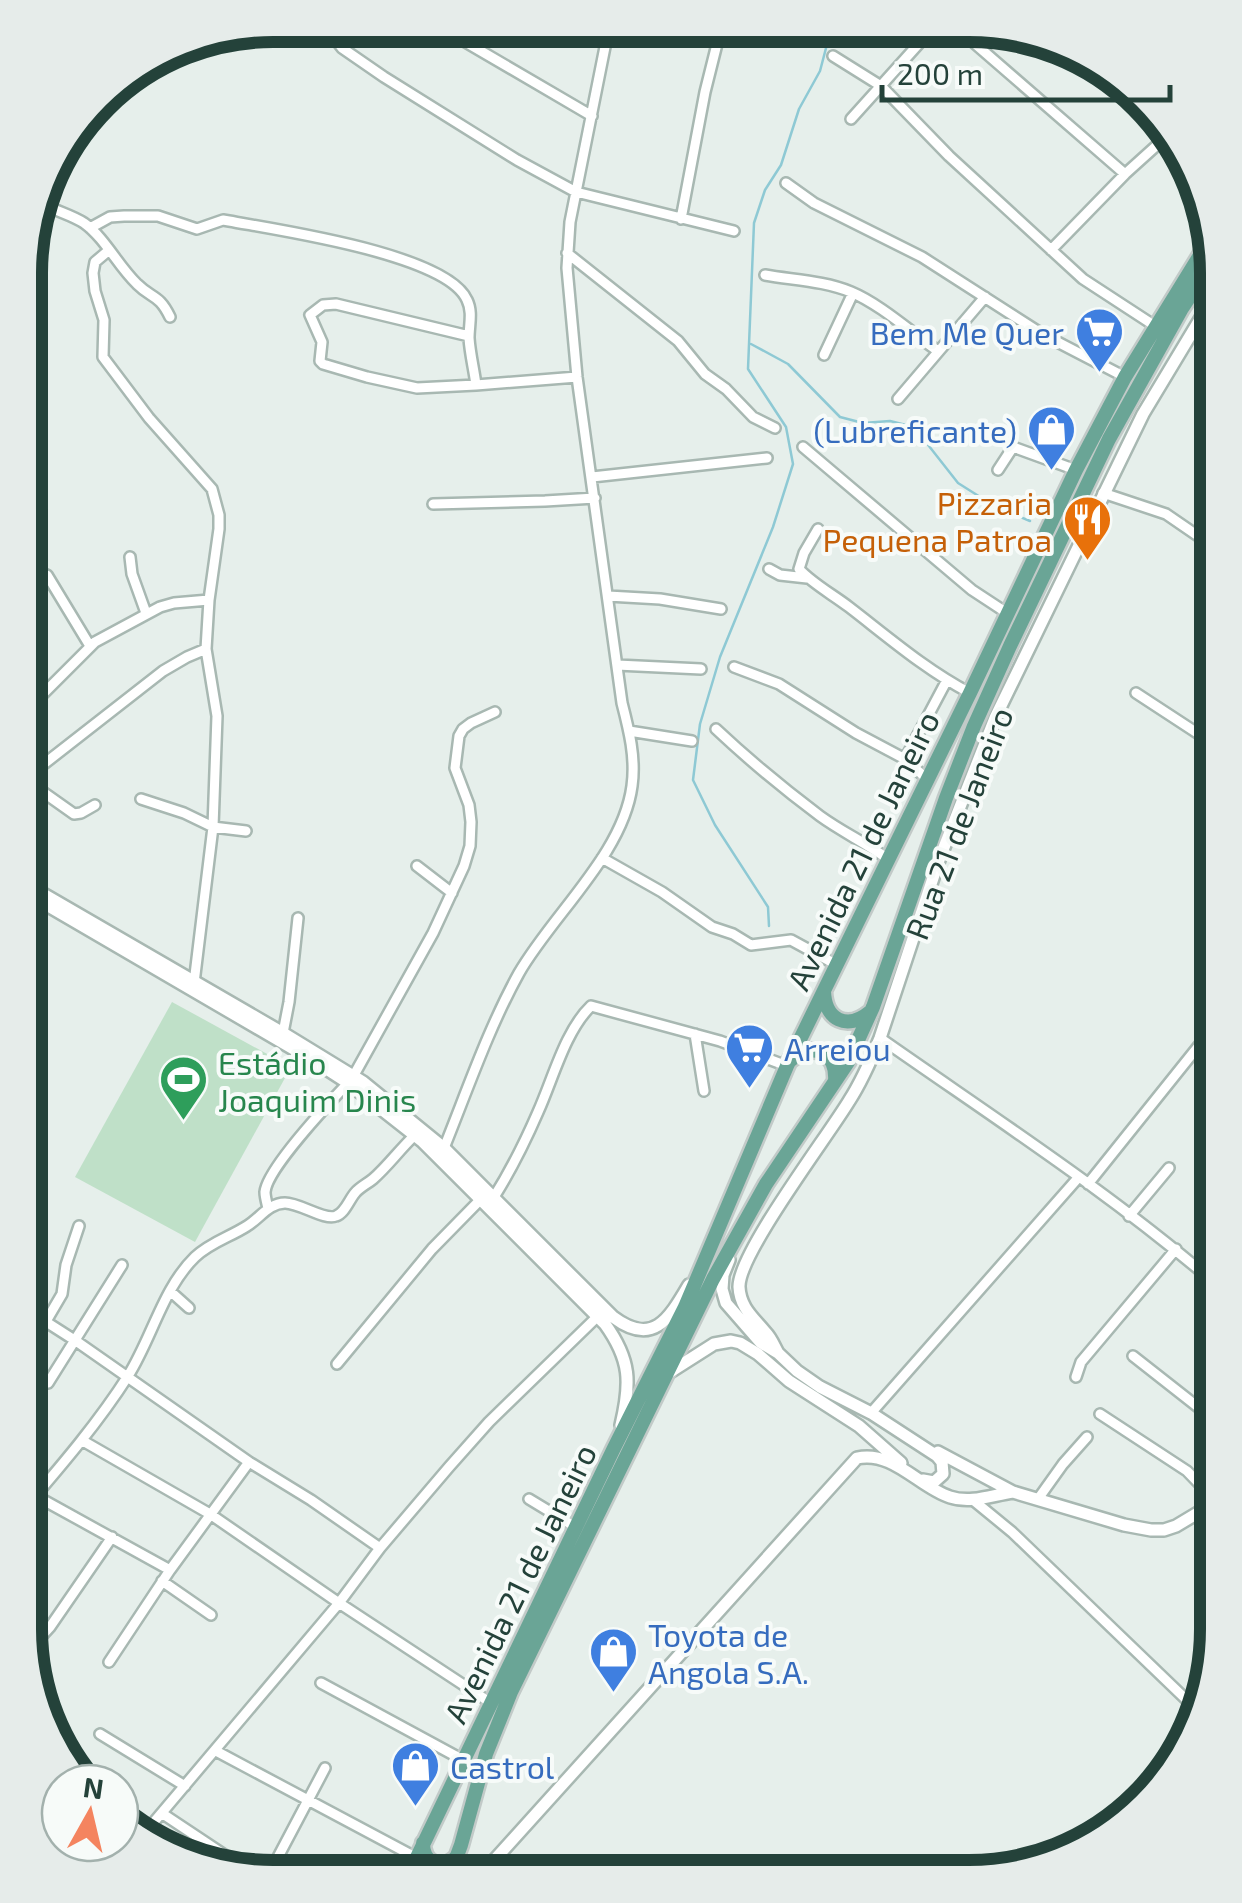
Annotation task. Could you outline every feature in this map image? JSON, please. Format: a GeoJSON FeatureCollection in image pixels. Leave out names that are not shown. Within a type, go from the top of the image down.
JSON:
{"type":"FeatureCollection","features":[{"type":"Feature","properties":{"kind":"main road","name":"Avenida 21 de Janeiro"},"geometry":{"type":"LineString","coordinates":[[414,1860],[685,1307],[788,1064],[1076,470],[1155,326],[1199,257]]}},
{"type":"Feature","properties":{"kind":"main road","name":"Avenida 21 de Janeiro"},"geometry":{"type":"LineString","coordinates":[[456,1860],[503,1710],[714,1279],[766,1184],[848,1062],[873,1009],[946,798],[1010,646],[1108,440],[1200,282]]}},
{"type":"Feature","properties":{"kind":"main road"},"geometry":{"type":"LineString","coordinates":[[824,990],[830,1013],[844,1021],[860,1020],[873,1009]]}},
{"type":"Feature","properties":{"kind":"main road"},"geometry":{"type":"LineString","coordinates":[[788,1064],[803,1051],[827,1056],[836,1070],[833,1086]]}},
{"type":"Feature","properties":{"kind":"main road"},"geometry":{"type":"LineString","coordinates":[[423,1842],[424,1854],[429,1860]]}},
{"type":"Feature","properties":{"kind":"main road"},"geometry":{"type":"LineString","coordinates":[[454,1860],[458,1854]]}},
{"type":"Feature","properties":{"kind":"street"},"geometry":{"type":"LineString","coordinates":[[338,42],[410,94],[576,192],[734,231]]}},
{"type":"Feature","properties":{"kind":"street"},"geometry":{"type":"LineString","coordinates":[[465,42],[592,116]]}},
{"type":"Feature","properties":{"kind":"street"},"geometry":{"type":"LineString","coordinates":[[444,1148],[508,994],[540,940],[616,836],[626,815],[632,785],[629,731],[577,377],[567,253],[606,42]]}},
{"type":"Feature","properties":{"kind":"street"},"geometry":{"type":"LineString","coordinates":[[681,219],[718,42]]}},
{"type":"Feature","properties":{"kind":"street"},"geometry":{"type":"LineString","coordinates":[[852,119],[921,42]]}},
{"type":"Feature","properties":{"kind":"street"},"geometry":{"type":"LineString","coordinates":[[973,42],[1126,174]]}},
{"type":"Feature","properties":{"kind":"street"},"geometry":{"type":"LineString","coordinates":[[833,56],[882,86],[948,156],[1084,278],[1155,326]]}},
{"type":"Feature","properties":{"kind":"street"},"geometry":{"type":"LineString","coordinates":[[1051,250],[1159,144]]}},
{"type":"Feature","properties":{"kind":"street"},"geometry":{"type":"LineString","coordinates":[[786,182],[814,203],[922,257],[1042,334],[1125,378]]}},
{"type":"Feature","properties":{"kind":"street"},"geometry":{"type":"LineString","coordinates":[[53,209],[90,228],[139,286],[160,300],[170,317]]}},
{"type":"Feature","properties":{"kind":"street"},"geometry":{"type":"LineString","coordinates":[[90,228],[110,217],[124,216],[168,218],[197,229],[222,220],[382,252],[443,276],[461,289],[471,310],[469,336],[476,384]]}},
{"type":"Feature","properties":{"kind":"street"},"geometry":{"type":"LineString","coordinates":[[108,250],[95,262],[93,273],[94,291],[104,320],[102,355],[149,418],[212,490],[219,516],[206,649],[217,716],[213,828],[194,983]]}},
{"type":"Feature","properties":{"kind":"street"},"geometry":{"type":"LineString","coordinates":[[567,253],[678,341],[705,374],[726,388],[752,417],[775,428]]}},
{"type":"Feature","properties":{"kind":"street"},"geometry":{"type":"LineString","coordinates":[[765,275],[853,293],[938,351]]}},
{"type":"Feature","properties":{"kind":"street"},"geometry":{"type":"LineString","coordinates":[[824,355],[853,293]]}},
{"type":"Feature","properties":{"kind":"street"},"geometry":{"type":"LineString","coordinates":[[898,399],[985,296]]}},
{"type":"Feature","properties":{"kind":"street"},"geometry":{"type":"LineString","coordinates":[[469,336],[336,304],[323,305],[310,315],[322,342],[323,364],[417,388],[577,377]]}},
{"type":"Feature","properties":{"kind":"street","name":"Rua 21 de Janeiro"},"geometry":{"type":"LineString","coordinates":[[778,1352],[746,1310],[739,1288],[744,1266],[850,1100],[880,1038],[939,860],[980,752],[1142,414],[1200,318]]}},
{"type":"Feature","properties":{"kind":"street"},"geometry":{"type":"LineString","coordinates":[[803,447],[972,590],[1007,613]]}},
{"type":"Feature","properties":{"kind":"street"},"geometry":{"type":"LineString","coordinates":[[998,470],[1013,447],[1076,470]]}},
{"type":"Feature","properties":{"kind":"street"},"geometry":{"type":"LineString","coordinates":[[592,477],[767,458]]}},
{"type":"Feature","properties":{"kind":"street"},"geometry":{"type":"LineString","coordinates":[[1103,492],[1166,514],[1200,537]]}},
{"type":"Feature","properties":{"kind":"street"},"geometry":{"type":"LineString","coordinates":[[433,504],[595,498]]}},
{"type":"Feature","properties":{"kind":"street"},"geometry":{"type":"LineString","coordinates":[[818,530],[798,570],[904,651],[970,693]]}},
{"type":"Feature","properties":{"kind":"street"},"geometry":{"type":"LineString","coordinates":[[130,558],[146,613]]}},
{"type":"Feature","properties":{"kind":"street"},"geometry":{"type":"LineString","coordinates":[[769,569],[780,575],[807,578]]}},
{"type":"Feature","properties":{"kind":"street"},"geometry":{"type":"LineString","coordinates":[[47,575],[90,646]]}},
{"type":"Feature","properties":{"kind":"street"},"geometry":{"type":"LineString","coordinates":[[608,596],[721,609]]}},
{"type":"Feature","properties":{"kind":"street"},"geometry":{"type":"LineString","coordinates":[[42,695],[90,646],[146,613],[174,603],[209,600]]}},
{"type":"Feature","properties":{"kind":"street"},"geometry":{"type":"LineString","coordinates":[[42,766],[163,672],[206,649]]}},
{"type":"Feature","properties":{"kind":"street"},"geometry":{"type":"LineString","coordinates":[[617,665],[701,669]]}},
{"type":"Feature","properties":{"kind":"street"},"geometry":{"type":"LineString","coordinates":[[734,667],[780,684],[905,760],[928,780]]}},
{"type":"Feature","properties":{"kind":"street"},"geometry":{"type":"LineString","coordinates":[[905,760],[947,680]]}},
{"type":"Feature","properties":{"kind":"street"},"geometry":{"type":"LineString","coordinates":[[1136,694],[1200,735]]}},
{"type":"Feature","properties":{"kind":"street"},"geometry":{"type":"LineString","coordinates":[[268,1208],[265,1190],[275,1170],[308,1125],[351,1079],[452,893],[470,846],[469,805],[455,768],[459,736],[470,723],[495,712]]}},
{"type":"Feature","properties":{"kind":"street"},"geometry":{"type":"LineString","coordinates":[[716,729],[822,817],[888,859]]}},
{"type":"Feature","properties":{"kind":"street"},"geometry":{"type":"LineString","coordinates":[[629,731],[692,741]]}},
{"type":"Feature","properties":{"kind":"street"},"geometry":{"type":"LineString","coordinates":[[42,791],[74,814],[82,814],[95,805]]}},
{"type":"Feature","properties":{"kind":"street"},"geometry":{"type":"LineString","coordinates":[[141,799],[184,813],[213,828],[246,832]]}},
{"type":"Feature","properties":{"kind":"street"},"geometry":{"type":"LineString","coordinates":[[602,858],[712,926],[751,944],[786,939],[837,965]]}},
{"type":"Feature","properties":{"kind":"street"},"geometry":{"type":"LineString","coordinates":[[416,866],[452,893]]}},
{"type":"Feature","properties":{"kind":"street"},"geometry":{"type":"LineString","coordinates":[[42,893],[283,1032],[444,1148],[598,1316],[618,1343],[628,1375],[627,1402],[614,1448]]}},
{"type":"Feature","properties":{"kind":"street"},"geometry":{"type":"LineString","coordinates":[[42,903],[351,1079],[488,1198],[613,1317],[634,1330],[649,1330],[666,1319],[706,1253]]}},
{"type":"Feature","properties":{"kind":"street"},"geometry":{"type":"LineString","coordinates":[[283,1032],[298,918]]}},
{"type":"Feature","properties":{"kind":"street"},"geometry":{"type":"LineString","coordinates":[[337,1364],[432,1249],[488,1198],[512,1169],[559,1060],[588,1008],[594,1006],[695,1034],[788,1064]]}},
{"type":"Feature","properties":{"kind":"street"},"geometry":{"type":"LineString","coordinates":[[695,1034],[704,1091]]}},
{"type":"Feature","properties":{"kind":"street"},"geometry":{"type":"LineString","coordinates":[[880,1038],[1088,1184],[1199,1268]]}},
{"type":"Feature","properties":{"kind":"street"},"geometry":{"type":"LineString","coordinates":[[1088,1184],[1199,1045]]}},
{"type":"Feature","properties":{"kind":"street"},"geometry":{"type":"LineString","coordinates":[[42,1489],[127,1377],[170,1291],[197,1255],[247,1226],[268,1208],[287,1203],[335,1217],[356,1190],[374,1178],[415,1135]]}},
{"type":"Feature","properties":{"kind":"street"},"geometry":{"type":"LineString","coordinates":[[1130,1216],[1169,1168]]}},
{"type":"Feature","properties":{"kind":"street"},"geometry":{"type":"LineString","coordinates":[[871,1412],[1078,1178]]}},
{"type":"Feature","properties":{"kind":"street"},"geometry":{"type":"LineString","coordinates":[[45,1322],[62,1294],[78,1226]]}},
{"type":"Feature","properties":{"kind":"street"},"geometry":{"type":"LineString","coordinates":[[670,1372],[714,1344],[740,1343],[789,1382],[859,1426],[915,1478],[934,1482],[943,1474],[944,1467],[937,1456],[871,1412],[797,1371],[778,1352],[760,1342],[736,1316],[726,1303],[722,1288],[742,1227]]}},
{"type":"Feature","properties":{"kind":"street"},"geometry":{"type":"LineString","coordinates":[[1076,1377],[1081,1362],[1176,1249]]}},
{"type":"Feature","properties":{"kind":"street"},"geometry":{"type":"LineString","coordinates":[[48,1384],[122,1265]]}},
{"type":"Feature","properties":{"kind":"street"},"geometry":{"type":"LineString","coordinates":[[170,1291],[189,1308]]}},
{"type":"Feature","properties":{"kind":"street"},"geometry":{"type":"LineString","coordinates":[[152,1825],[489,1422],[598,1316]]}},
{"type":"Feature","properties":{"kind":"street"},"geometry":{"type":"LineString","coordinates":[[42,1320],[380,1548]]}},
{"type":"Feature","properties":{"kind":"street"},"geometry":{"type":"LineString","coordinates":[[1133,1356],[1199,1409]]}},
{"type":"Feature","properties":{"kind":"street"},"geometry":{"type":"LineString","coordinates":[[1100,1414],[1187,1471],[1199,1484]]}},
{"type":"Feature","properties":{"kind":"street"},"geometry":{"type":"LineString","coordinates":[[1038,1499],[1087,1437]]}},
{"type":"Feature","properties":{"kind":"street"},"geometry":{"type":"LineString","coordinates":[[82,1441],[210,1514],[491,1704]]}},
{"type":"Feature","properties":{"kind":"street"},"geometry":{"type":"LineString","coordinates":[[917,1442],[1013,1492],[1124,1525],[1164,1530],[1199,1512]]}},
{"type":"Feature","properties":{"kind":"street"},"geometry":{"type":"LineString","coordinates":[[493,1860],[857,1458],[886,1460],[949,1497],[973,1500],[1013,1492]]}},
{"type":"Feature","properties":{"kind":"street"},"geometry":{"type":"LineString","coordinates":[[108,1662],[249,1462]]}},
{"type":"Feature","properties":{"kind":"street"},"geometry":{"type":"LineString","coordinates":[[42,1499],[170,1570]]}},
{"type":"Feature","properties":{"kind":"street"},"geometry":{"type":"LineString","coordinates":[[529,1500],[576,1528]]}},
{"type":"Feature","properties":{"kind":"street"},"geometry":{"type":"LineString","coordinates":[[973,1500],[1012,1532],[1188,1701]]}},
{"type":"Feature","properties":{"kind":"street"},"geometry":{"type":"LineString","coordinates":[[42,1634],[112,1537]]}},
{"type":"Feature","properties":{"kind":"street"},"geometry":{"type":"LineString","coordinates":[[162,1581],[211,1616]]}},
{"type":"Feature","properties":{"kind":"street"},"geometry":{"type":"LineString","coordinates":[[321,1683],[464,1761]]}},
{"type":"Feature","properties":{"kind":"street"},"geometry":{"type":"LineString","coordinates":[[100,1734],[185,1786]]}},
{"type":"Feature","properties":{"kind":"street"},"geometry":{"type":"LineString","coordinates":[[216,1751],[415,1857]]}},
{"type":"Feature","properties":{"kind":"street"},"geometry":{"type":"LineString","coordinates":[[276,1860],[326,1768]]}},
{"type":"Feature","properties":{"kind":"street"},"geometry":{"type":"LineString","coordinates":[[163,1814],[225,1855]]}},
{"type":"Feature","properties":{"kind":"green space","name":"Estádio Joaquim Dinis"},"geometry":{"type":"Polygon","coordinates":[[[172,1002],[291,1067],[195,1242],[75,1177],[172,1002]]]}},
{"type":"Feature","properties":{"kind":"waterway"},"geometry":{"type":"LineString","coordinates":[[769,926],[768,907],[715,825],[693,780],[700,724],[720,657],[773,527],[793,464],[786,427],[748,369],[754,223],[765,190],[781,165],[799,109],[820,71],[828,42]]}},
{"type":"Feature","properties":{"kind":"waterway"},"geometry":{"type":"LineString","coordinates":[[751,344],[788,364],[840,417],[863,423],[890,421],[910,426],[958,483],[996,507],[1030,521]]}},
{"type":"Feature","properties":{"kind":"place","name":"Bem Me Quer"},"geometry":{"type":"Point","coordinates":[1099,374]}},
{"type":"Feature","properties":{"kind":"place","name":"(Lubreficante)"},"geometry":{"type":"Point","coordinates":[1052,472]}},
{"type":"Feature","properties":{"kind":"place","name":"Pizzaria Pequena Patroa"},"geometry":{"type":"Point","coordinates":[1087,562]}},
{"type":"Feature","properties":{"kind":"place","name":"Arreiou"},"geometry":{"type":"Point","coordinates":[749,1090]}},
{"type":"Feature","properties":{"kind":"place","name":"Estádio Joaquim Dinis"},"geometry":{"type":"Point","coordinates":[183,1122]}},
{"type":"Feature","properties":{"kind":"place","name":"Toyota de Angola S.A."},"geometry":{"type":"Point","coordinates":[613,1694]}},
{"type":"Feature","properties":{"kind":"place","name":"Castrol"},"geometry":{"type":"Point","coordinates":[415,1808]}}]}
